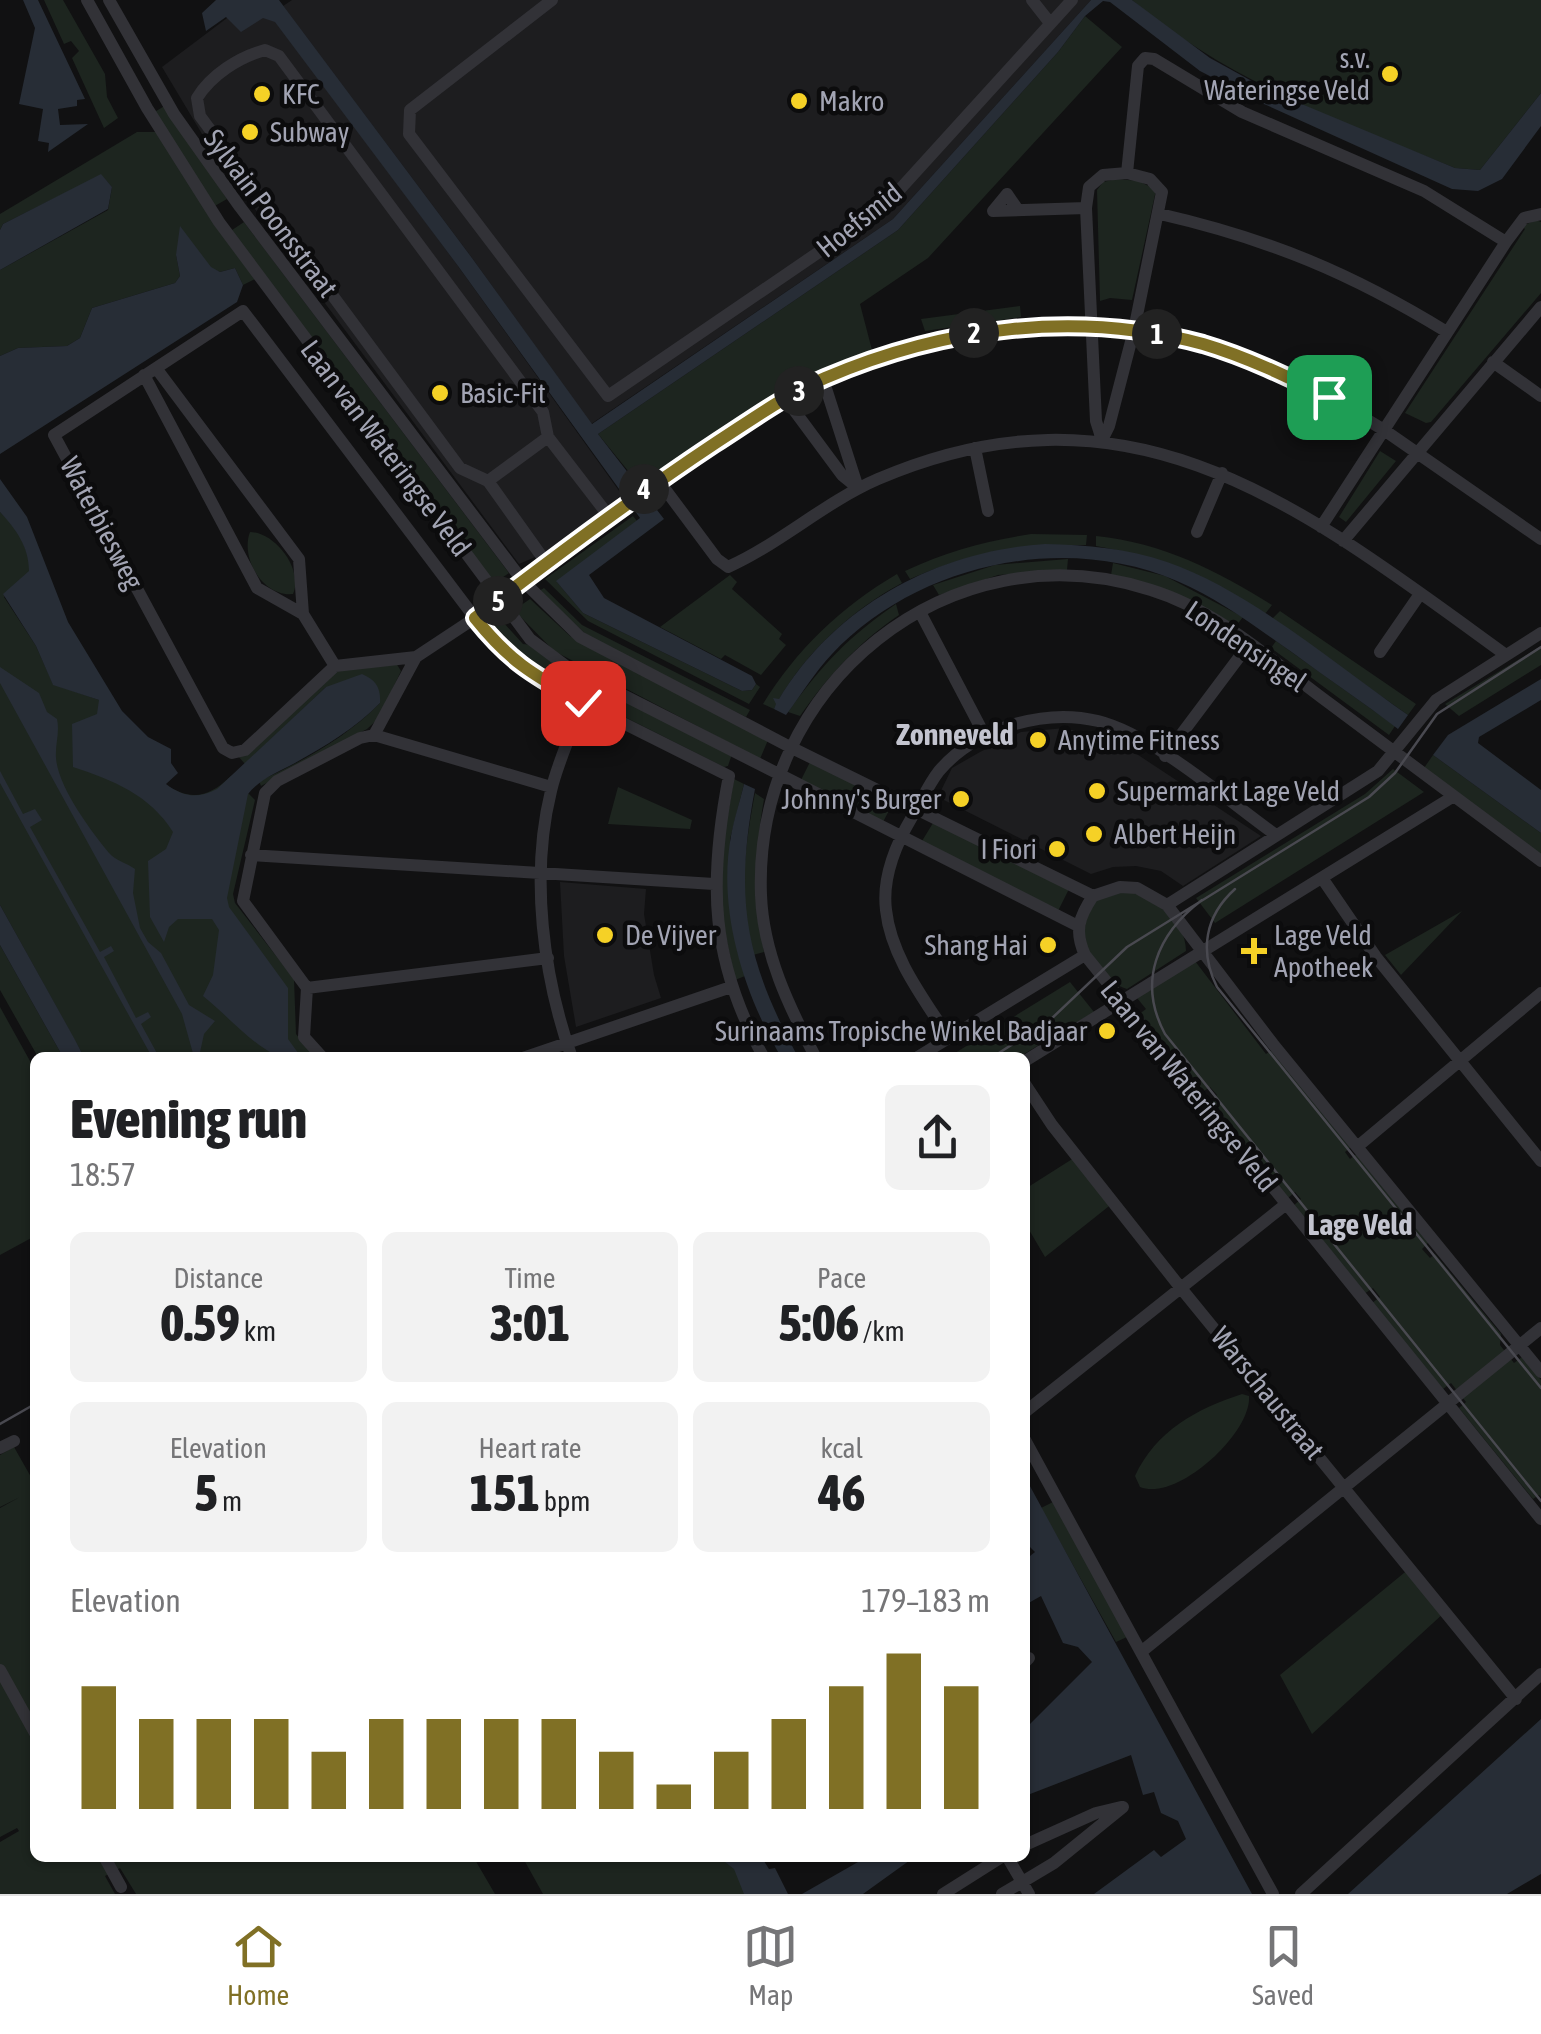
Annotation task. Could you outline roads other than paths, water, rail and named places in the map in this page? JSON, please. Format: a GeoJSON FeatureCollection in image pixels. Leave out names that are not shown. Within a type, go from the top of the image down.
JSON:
{"type":"FeatureCollection","features":[{"type":"Feature","properties":{"kind":"street","name":"Laan van Wateringse Veld"},"geometry":{"type":"LineString","coordinates":[[88,0],[146,108],[219,222],[530,639],[566,666],[1078,926],[1078,939],[1085,955],[1541,1519]]}},
{"type":"Feature","properties":{"kind":"street","name":"Laan van Wateringse Veld"},"geometry":{"type":"LineString","coordinates":[[108,0],[174,114],[240,207],[522,580],[580,638],[790,747],[1094,896]]}},
{"type":"Feature","properties":{"kind":"street","name":"Hoefsmid"},"geometry":{"type":"LineString","coordinates":[[552,0],[410,110],[409,134],[608,396],[882,209],[1072,0]]}},
{"type":"Feature","properties":{"kind":"street"},"geometry":{"type":"LineString","coordinates":[[1032,0],[1050,23]]}},
{"type":"Feature","properties":{"kind":"street","name":"Sylvain Poonsstraat"},"geometry":{"type":"LineString","coordinates":[[545,561],[488,482],[460,468],[200,116],[197,98],[205,84],[248,55],[266,50],[279,56],[543,412],[548,437],[608,515]]}},
{"type":"Feature","properties":{"kind":"street"},"geometry":{"type":"LineString","coordinates":[[1126,174],[1138,66],[1144,58],[1154,58],[1242,112],[1424,191],[1506,242]]}},
{"type":"Feature","properties":{"kind":"street"},"geometry":{"type":"LineString","coordinates":[[1126,174],[1150,179],[1162,192],[1134,330],[1102,440],[1096,422],[1086,208],[1089,187],[1103,175],[1126,174]]}},
{"type":"Feature","properties":{"kind":"street"},"geometry":{"type":"LineString","coordinates":[[219,222],[240,207]]}},
{"type":"Feature","properties":{"kind":"street"},"geometry":{"type":"LineString","coordinates":[[1018,210],[1086,208]]}},
{"type":"Feature","properties":{"kind":"street"},"geometry":{"type":"LineString","coordinates":[[1160,214],[1232,230],[1310,258],[1383,293],[1446,332]]}},
{"type":"Feature","properties":{"kind":"street"},"geometry":{"type":"LineString","coordinates":[[1321,526],[1506,242],[1524,218],[1541,214]]}},
{"type":"Feature","properties":{"kind":"street"},"geometry":{"type":"LineString","coordinates":[[1343,541],[1541,307]]}},
{"type":"Feature","properties":{"kind":"street","name":"Laan van Wateringse Veld"},"geometry":{"type":"LineString","coordinates":[[243,310],[500,650],[527,672],[583,703],[729,776],[718,833],[714,884]]}},
{"type":"Feature","properties":{"kind":"street","name":"Waterbiesweg"},"geometry":{"type":"LineString","coordinates":[[243,310],[54,435],[223,748],[232,753],[245,750],[336,666]]}},
{"type":"Feature","properties":{"kind":"street"},"geometry":{"type":"LineString","coordinates":[[150,372],[257,588],[303,614],[336,666],[416,657],[475,618],[626,502],[785,398],[823,379],[909,348],[960,335],[1040,326],[1134,330],[1206,345],[1266,366],[1384,430],[1541,539]]}},
{"type":"Feature","properties":{"kind":"street"},"geometry":{"type":"LineString","coordinates":[[1493,362],[1541,396]]}},
{"type":"Feature","properties":{"kind":"street"},"geometry":{"type":"LineString","coordinates":[[150,372],[300,559],[303,614]]}},
{"type":"Feature","properties":{"kind":"street"},"geometry":{"type":"LineString","coordinates":[[823,379],[858,488]]}},
{"type":"Feature","properties":{"kind":"street"},"geometry":{"type":"LineString","coordinates":[[785,398],[842,475],[858,488]]}},
{"type":"Feature","properties":{"kind":"street"},"geometry":{"type":"LineString","coordinates":[[488,482],[548,437]]}},
{"type":"Feature","properties":{"kind":"street"},"geometry":{"type":"LineString","coordinates":[[654,483],[728,567],[858,488],[920,463],[975,448],[1039,440],[1102,440],[1159,452],[1222,473],[1278,500],[1506,656]]}},
{"type":"Feature","properties":{"kind":"street"},"geometry":{"type":"LineString","coordinates":[[975,448],[988,511]]}},
{"type":"Feature","properties":{"kind":"street"},"geometry":{"type":"LineString","coordinates":[[1198,532],[1222,473]]}},
{"type":"Feature","properties":{"kind":"street","name":"Londensingel"},"geometry":{"type":"LineString","coordinates":[[790,747],[822,692],[850,660],[881,634],[920,612],[959,594],[1002,582],[1044,577],[1100,578],[1150,589],[1184,603],[1250,644],[1541,861]]}},
{"type":"Feature","properties":{"kind":"street"},"geometry":{"type":"LineString","coordinates":[[1380,652],[1420,594]]}},
{"type":"Feature","properties":{"kind":"street"},"geometry":{"type":"LineString","coordinates":[[920,612],[985,736]]}},
{"type":"Feature","properties":{"kind":"street"},"geometry":{"type":"LineString","coordinates":[[1167,905],[1378,771],[1436,700],[1541,634]]}},
{"type":"Feature","properties":{"kind":"street"},"geometry":{"type":"LineString","coordinates":[[1166,756],[1250,644]]}},
{"type":"Feature","properties":{"kind":"street"},"geometry":{"type":"LineString","coordinates":[[374,735],[416,657]]}},
{"type":"Feature","properties":{"kind":"street"},"geometry":{"type":"LineString","coordinates":[[570,1052],[548,958],[541,873],[551,787],[583,703]]}},
{"type":"Feature","properties":{"kind":"street"},"geometry":{"type":"LineString","coordinates":[[949,1038],[908,972],[889,930],[886,888],[902,835],[942,768],[985,736],[1026,721],[1075,717],[1120,728],[1276,835]]}},
{"type":"Feature","properties":{"kind":"street"},"geometry":{"type":"LineString","coordinates":[[318,1052],[304,1037],[308,988],[243,901],[265,793],[278,781],[360,738],[374,735],[551,787]]}},
{"type":"Feature","properties":{"kind":"street"},"geometry":{"type":"LineString","coordinates":[[790,747],[779,772],[765,827],[761,896],[775,970],[813,1052]]}},
{"type":"Feature","properties":{"kind":"street"},"geometry":{"type":"LineString","coordinates":[[1030,1058],[1454,796]]}},
{"type":"Feature","properties":{"kind":"street"},"geometry":{"type":"LineString","coordinates":[[251,854],[714,884],[718,931],[731,987],[761,1052]]}},
{"type":"Feature","properties":{"kind":"street"},"geometry":{"type":"LineString","coordinates":[[1322,878],[1376,957],[1541,1161]]}},
{"type":"Feature","properties":{"kind":"street"},"geometry":{"type":"LineString","coordinates":[[1078,926],[1094,896],[1120,886],[1137,888],[1167,905],[1541,1372]]}},
{"type":"Feature","properties":{"kind":"street"},"geometry":{"type":"LineString","coordinates":[[926,1052],[1085,955]]}},
{"type":"Feature","properties":{"kind":"street"},"geometry":{"type":"LineString","coordinates":[[308,988],[548,958]]}},
{"type":"Feature","properties":{"kind":"street"},"geometry":{"type":"LineString","coordinates":[[541,1052],[731,987]]}},
{"type":"Feature","properties":{"kind":"street"},"geometry":{"type":"LineString","coordinates":[[1357,1146],[1541,994]]}},
{"type":"Feature","properties":{"kind":"street","name":"Warschaustraat"},"geometry":{"type":"LineString","coordinates":[[1030,1091],[1180,1287],[1516,1699]]}},
{"type":"Feature","properties":{"kind":"street"},"geometry":{"type":"LineString","coordinates":[[1030,1408],[1285,1205]]}},
{"type":"Feature","properties":{"kind":"street"},"geometry":{"type":"LineString","coordinates":[[1141,1652],[1541,1328]]}},
{"type":"Feature","properties":{"kind":"street"},"geometry":{"type":"LineString","coordinates":[[0,1448],[14,1441]]}},
{"type":"Feature","properties":{"kind":"street"},"geometry":{"type":"LineString","coordinates":[[1030,1449],[1272,1894]]}},
{"type":"Feature","properties":{"kind":"street"},"geometry":{"type":"LineString","coordinates":[[0,1670],[30,1724]]}},
{"type":"Feature","properties":{"kind":"street"},"geometry":{"type":"LineString","coordinates":[[1302,1894],[1541,1674]]}},
{"type":"Feature","properties":{"kind":"street"},"geometry":{"type":"LineString","coordinates":[[1002,1894],[1026,1888],[1124,1807],[1096,1813],[1030,1843]]}},
{"type":"Feature","properties":{"kind":"street"},"geometry":{"type":"LineString","coordinates":[[107,1862],[122,1887]]}},
{"type":"Feature","properties":{"kind":"street"},"geometry":{"type":"LineString","coordinates":[[942,1894],[994,1862]]}},
{"type":"Feature","properties":{"kind":"street"},"geometry":{"type":"LineString","coordinates":[[1010,1862],[1026,1888]]}},
{"type":"Feature","properties":{"kind":"tram line"},"geometry":{"type":"LineString","coordinates":[[1000,1052],[1049,1021],[1127,947],[1369,797],[1395,773],[1437,714],[1541,647]]}},
{"type":"Feature","properties":{"kind":"tram line"},"geometry":{"type":"LineString","coordinates":[[1235,889],[1217,911],[1208,935],[1208,960],[1217,987],[1541,1388]]}},
{"type":"Feature","properties":{"kind":"tram line"},"geometry":{"type":"LineString","coordinates":[[1202,900],[1173,928],[1156,960],[1153,996],[1165,1034],[1541,1501]]}},
{"type":"Feature","properties":{"kind":"tram line"},"geometry":{"type":"LineString","coordinates":[[0,1424],[30,1407]]}},
{"type":"Feature","properties":{"kind":"place","name":"s.v. Wateringse Veld"},"geometry":{"type":"Point","coordinates":[1390,74]}},
{"type":"Feature","properties":{"kind":"place","name":"KFC"},"geometry":{"type":"Point","coordinates":[262,94]}},
{"type":"Feature","properties":{"kind":"place","name":"Makro"},"geometry":{"type":"Point","coordinates":[799,101]}},
{"type":"Feature","properties":{"kind":"place","name":"Subway"},"geometry":{"type":"Point","coordinates":[250,132]}},
{"type":"Feature","properties":{"kind":"place","name":"Basic-Fit"},"geometry":{"type":"Point","coordinates":[440,393]}},
{"type":"Feature","properties":{"kind":"place","name":"Anytime Fitness"},"geometry":{"type":"Point","coordinates":[1038,740]}},
{"type":"Feature","properties":{"kind":"place","name":"Supermarkt Lage Veld"},"geometry":{"type":"Point","coordinates":[1097,791]}},
{"type":"Feature","properties":{"kind":"place","name":"Johnny's Burger"},"geometry":{"type":"Point","coordinates":[961,799]}},
{"type":"Feature","properties":{"kind":"place","name":"Albert Heijn"},"geometry":{"type":"Point","coordinates":[1094,834]}},
{"type":"Feature","properties":{"kind":"place","name":"I Fiori"},"geometry":{"type":"Point","coordinates":[1057,849]}},
{"type":"Feature","properties":{"kind":"place","name":"De Vijver"},"geometry":{"type":"Point","coordinates":[605,935]}},
{"type":"Feature","properties":{"kind":"place","name":"Shang Hai"},"geometry":{"type":"Point","coordinates":[1048,945]}},
{"type":"Feature","properties":{"kind":"place","name":"Lage Veld Apotheek"},"geometry":{"type":"Point","coordinates":[1254,951]}},
{"type":"Feature","properties":{"kind":"place","name":"Surinaams Tropische Winkel Badjaar"},"geometry":{"type":"Point","coordinates":[1107,1031]}},
{"type":"Feature","properties":{"kind":"district","name":"Zonneveld"},"geometry":{"type":"Point","coordinates":[955,734]}},
{"type":"Feature","properties":{"kind":"district","name":"Lage Veld"},"geometry":{"type":"Point","coordinates":[1360,1224]}}]}
